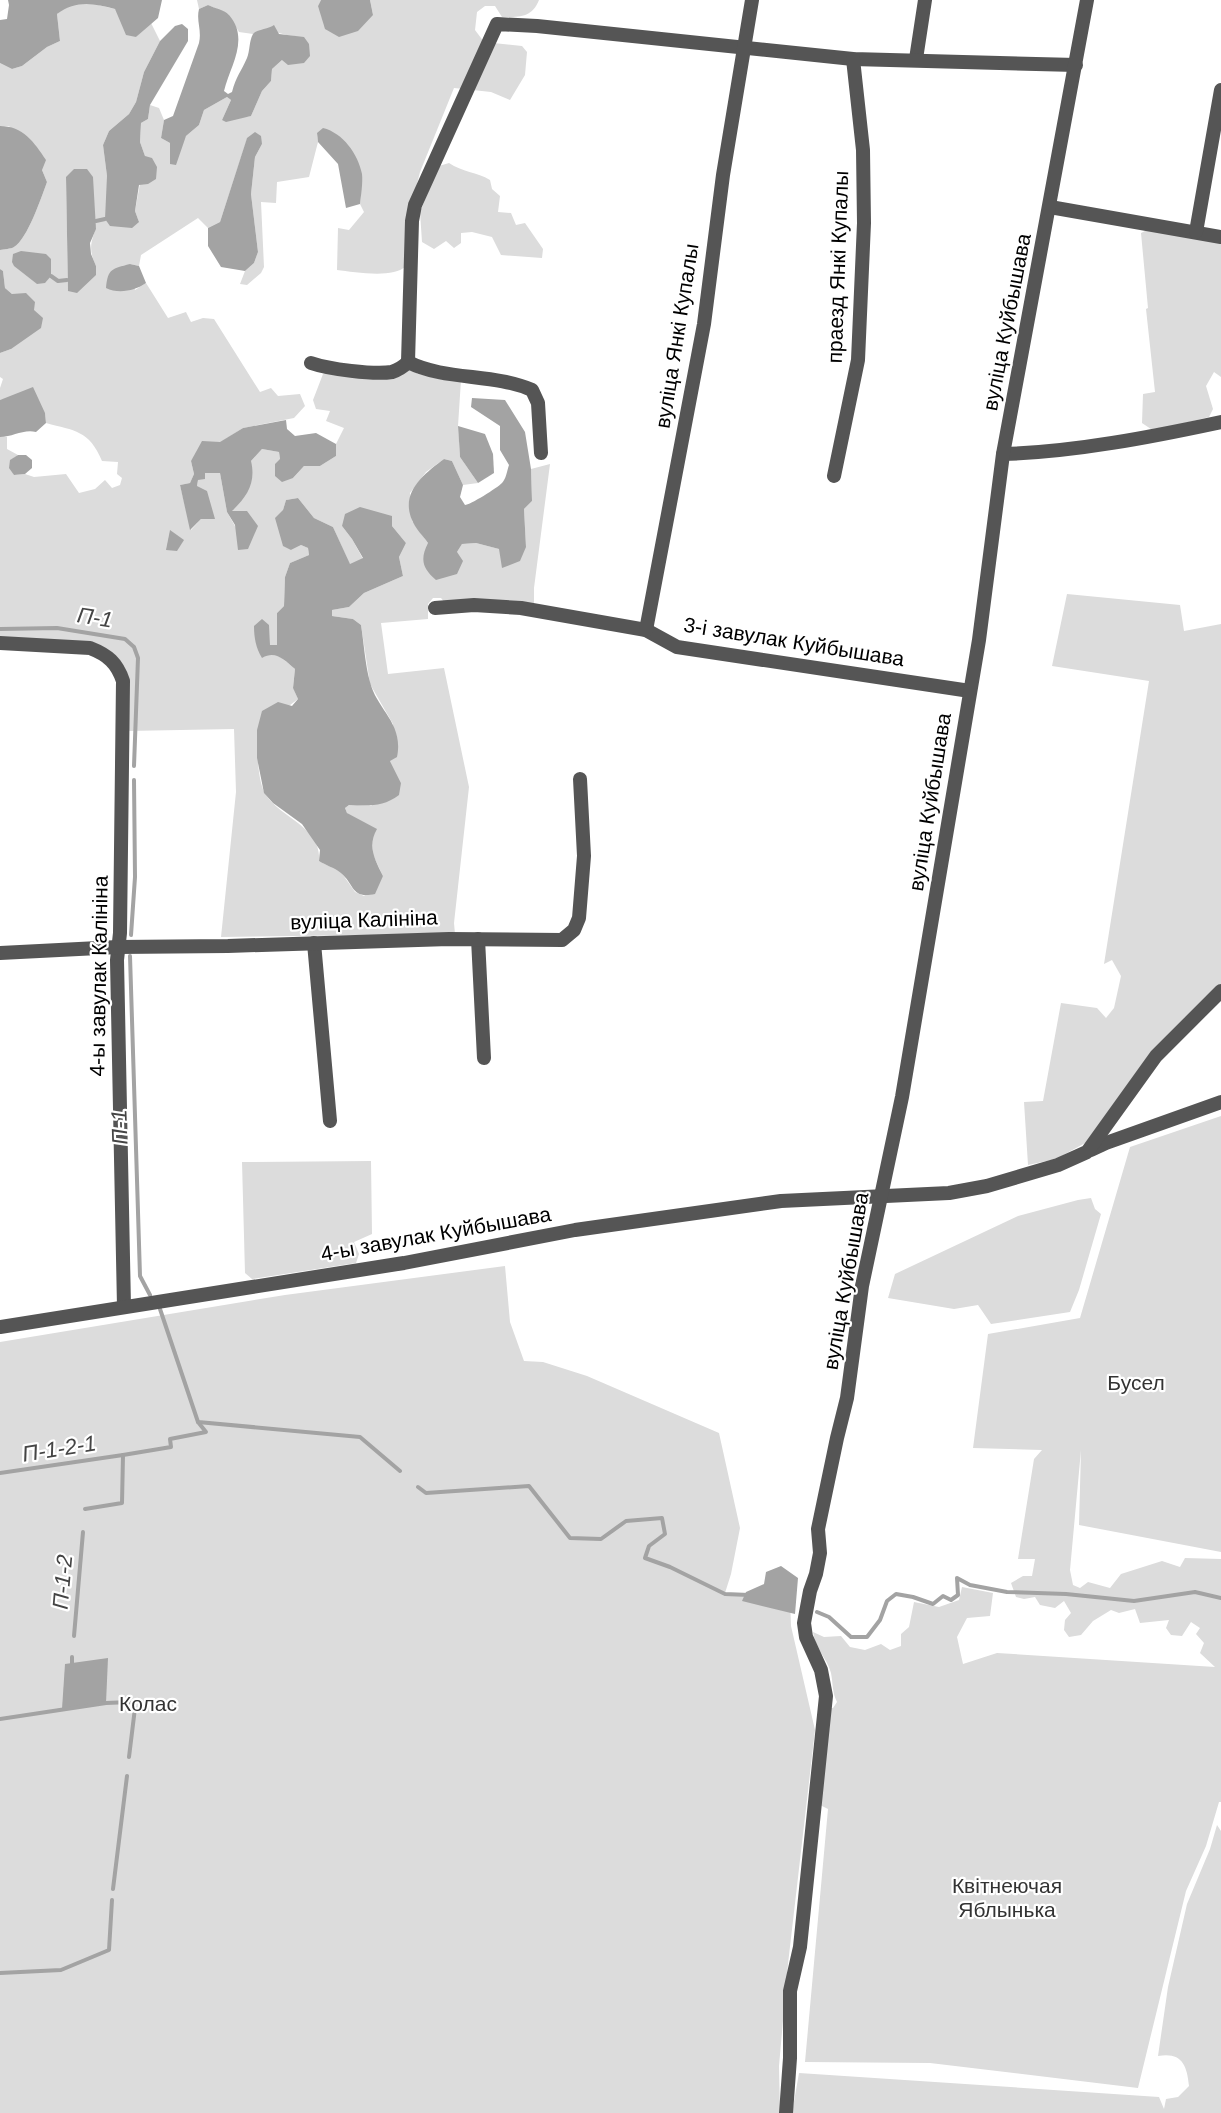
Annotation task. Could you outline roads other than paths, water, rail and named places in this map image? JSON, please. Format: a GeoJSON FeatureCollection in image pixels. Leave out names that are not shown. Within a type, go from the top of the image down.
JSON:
{"type":"FeatureCollection","features":[{"type":"Feature","properties":{"kind":"street","name":"вуліца Янкі Купалы"},"geometry":{"type":"LineString","coordinates":[[646,630],[704,324],[723,175],[752,0]]}},
{"type":"Feature","properties":{"kind":"street"},"geometry":{"type":"LineString","coordinates":[[916,59],[925,0]]}},
{"type":"Feature","properties":{"kind":"street","name":"вуліца Куйбышава"},"geometry":{"type":"LineString","coordinates":[[786,2113],[790,2058],[790,1991],[800,1947],[826,1696],[821,1670],[806,1637],[804,1623],[820,1553],[818,1529],[848,1398],[862,1286],[902,1097],[979,640],[1003,454],[1087,0]]}},
{"type":"Feature","properties":{"kind":"street"},"geometry":{"type":"LineString","coordinates":[[408,362],[412,221],[415,206],[497,24],[537,26],[853,58],[1076,65]]}},
{"type":"Feature","properties":{"kind":"street","name":"праезд Янкі Купалы"},"geometry":{"type":"LineString","coordinates":[[834,476],[858,360],[864,235],[863,150],[853,58]]}},
{"type":"Feature","properties":{"kind":"street"},"geometry":{"type":"LineString","coordinates":[[1196,232],[1221,90]]}},
{"type":"Feature","properties":{"kind":"street"},"geometry":{"type":"LineString","coordinates":[[1050,207],[1221,237]]}},
{"type":"Feature","properties":{"kind":"street"},"geometry":{"type":"LineString","coordinates":[[311,363],[322,367],[393,372],[408,362]]}},
{"type":"Feature","properties":{"kind":"street"},"geometry":{"type":"LineString","coordinates":[[408,362],[424,370],[517,384],[532,390],[538,403],[541,453]]}},
{"type":"Feature","properties":{"kind":"street"},"geometry":{"type":"LineString","coordinates":[[1003,454],[1038,453],[1180,431],[1221,422]]}},
{"type":"Feature","properties":{"kind":"street","name":"3-і завулак Куйбышава"},"geometry":{"type":"LineString","coordinates":[[435,608],[474,605],[521,608],[646,630],[676,646],[970,691]]}},
{"type":"Feature","properties":{"kind":"street","name":"4-ы завулак Калініна"},"geometry":{"type":"LineString","coordinates":[[0,643],[90,648],[104,653],[113,661],[123,681],[120,933],[117,972],[124,1307]]}},
{"type":"Feature","properties":{"kind":"street","name":"вуліца Калініна"},"geometry":{"type":"LineString","coordinates":[[0,953],[478,939],[555,941],[568,937],[579,918],[584,856],[580,779]]}},
{"type":"Feature","properties":{"kind":"street"},"geometry":{"type":"LineString","coordinates":[[478,939],[484,1058]]}},
{"type":"Feature","properties":{"kind":"street"},"geometry":{"type":"LineString","coordinates":[[314,943],[330,1121]]}},
{"type":"Feature","properties":{"kind":"street"},"geometry":{"type":"LineString","coordinates":[[1087,1152],[1156,1056],[1221,991]]}},
{"type":"Feature","properties":{"kind":"street","name":"4-ы завулак Куйбышава"},"geometry":{"type":"LineString","coordinates":[[0,1327],[404,1263],[575,1230],[781,1201],[949,1192],[987,1186],[1058,1165],[1106,1143],[1221,1102]]}},
{"type":"Feature","properties":{"kind":"waterway"},"geometry":{"type":"LineString","coordinates":[[96,221],[105,219]]}},
{"type":"Feature","properties":{"kind":"waterway"},"geometry":{"type":"LineString","coordinates":[[51,276],[58,281],[67,280]]}},
{"type":"Feature","properties":{"kind":"waterway","name":"П-1"},"geometry":{"type":"LineString","coordinates":[[0,629],[57,628],[125,639],[134,647],[138,658],[134,766]]}},
{"type":"Feature","properties":{"kind":"waterway","name":"П-1"},"geometry":{"type":"LineString","coordinates":[[131,935],[135,877],[134,780]]}},
{"type":"Feature","properties":{"kind":"waterway","name":"П-1"},"geometry":{"type":"LineString","coordinates":[[130,956],[140,1276],[150,1295]]}},
{"type":"Feature","properties":{"kind":"waterway","name":"П-1"},"geometry":{"type":"LineString","coordinates":[[160,1309],[198,1422],[360,1437],[400,1471]]}},
{"type":"Feature","properties":{"kind":"waterway","name":"П-1-2"},"geometry":{"type":"LineString","coordinates":[[85,1509],[122,1503],[123,1455],[171,1447],[170,1439],[206,1432],[198,1422]]}},
{"type":"Feature","properties":{"kind":"waterway","name":"П-1-2-1"},"geometry":{"type":"LineString","coordinates":[[0,1473],[123,1455]]}},
{"type":"Feature","properties":{"kind":"waterway"},"geometry":{"type":"LineString","coordinates":[[418,1487],[426,1493],[529,1486],[570,1538],[601,1539],[626,1521],[662,1518],[665,1534],[649,1546],[645,1558],[670,1567],[725,1594],[749,1595]]}},
{"type":"Feature","properties":{"kind":"waterway","name":"П-1-2"},"geometry":{"type":"LineString","coordinates":[[74,1636],[83,1532]]}},
{"type":"Feature","properties":{"kind":"waterway"},"geometry":{"type":"LineString","coordinates":[[817,1612],[829,1617],[851,1637],[867,1637],[880,1620],[887,1601],[896,1594],[933,1604],[943,1596],[951,1600],[958,1595],[957,1578],[970,1585],[1007,1592],[1066,1594],[1134,1601],[1195,1592],[1221,1598]]}},
{"type":"Feature","properties":{"kind":"waterway","name":"П-1-2"},"geometry":{"type":"LineString","coordinates":[[72,1657],[72,1666]]}},
{"type":"Feature","properties":{"kind":"waterway"},"geometry":{"type":"LineString","coordinates":[[0,1719],[106,1703],[130,1702],[135,1708],[129,1757]]}},
{"type":"Feature","properties":{"kind":"waterway"},"geometry":{"type":"LineString","coordinates":[[113,1889],[127,1776]]}},
{"type":"Feature","properties":{"kind":"waterway"},"geometry":{"type":"LineString","coordinates":[[0,1973],[61,1970],[109,1950],[112,1900]]}},
{"type":"Feature","properties":{"kind":"park label","name":"Бусел"},"geometry":{"type":"Point","coordinates":[1136,1383]}},
{"type":"Feature","properties":{"kind":"park label","name":"Колас"},"geometry":{"type":"Point","coordinates":[148,1704]}},
{"type":"Feature","properties":{"kind":"park label","name":"Квітнеючая Яблынька"},"geometry":{"type":"Point","coordinates":[1007,1898]}}]}
